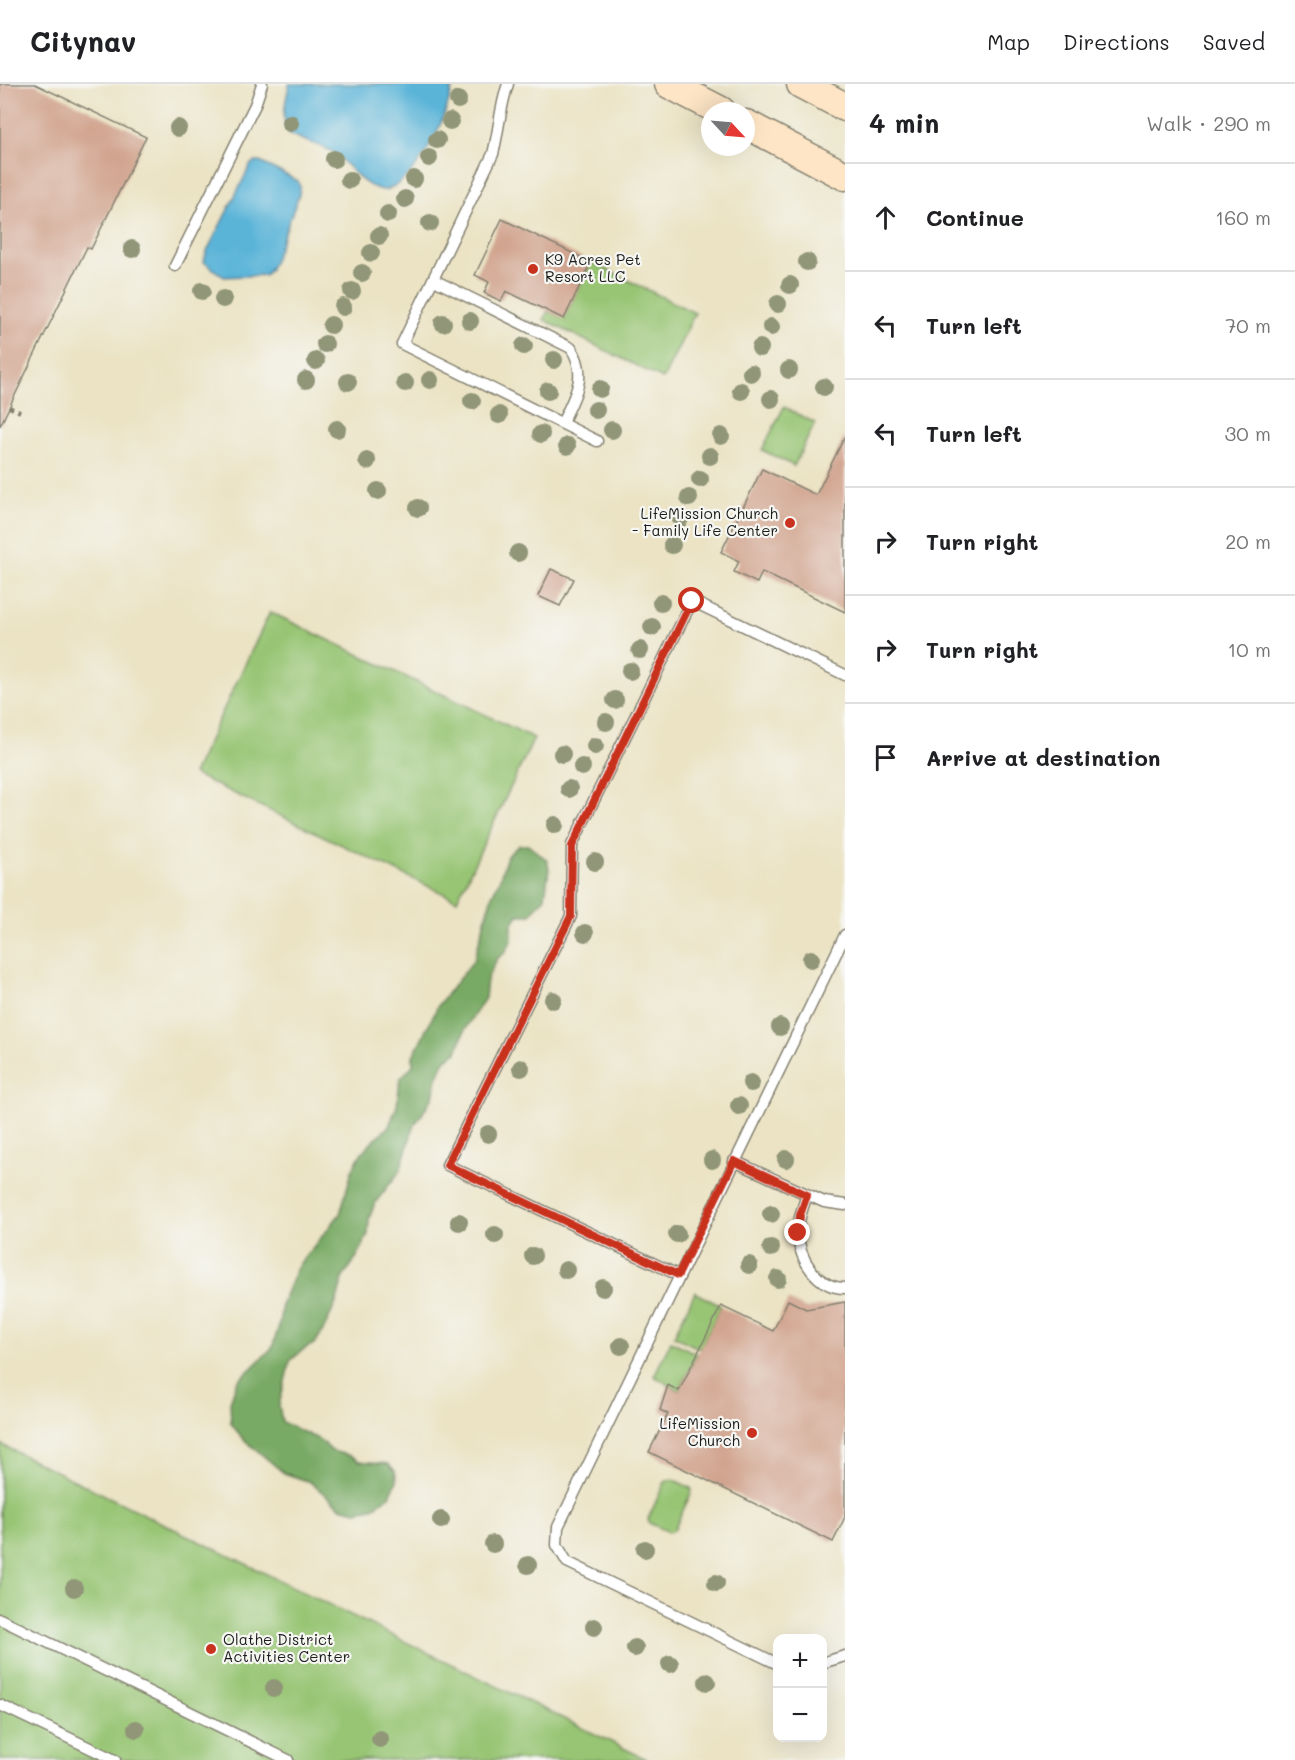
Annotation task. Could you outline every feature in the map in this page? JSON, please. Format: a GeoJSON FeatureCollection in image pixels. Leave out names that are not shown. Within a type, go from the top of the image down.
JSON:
{"type":"FeatureCollection","features":[{"type":"Feature","properties":{"kind":"street"},"geometry":{"type":"LineString","coordinates":[[669,84],[704,102]]}},
{"type":"Feature","properties":{"kind":"street"},"geometry":{"type":"LineString","coordinates":[[801,84],[845,107]]}},
{"type":"Feature","properties":{"kind":"street"},"geometry":{"type":"LineString","coordinates":[[755,129],[845,176]]}},
{"type":"Feature","properties":{"kind":"lane"},"geometry":{"type":"LineString","coordinates":[[175,266],[255,105],[262,84]]}},
{"type":"Feature","properties":{"kind":"lane"},"geometry":{"type":"LineString","coordinates":[[508,84],[501,104],[500,126],[493,154],[402,344],[597,441]]}},
{"type":"Feature","properties":{"kind":"lane"},"geometry":{"type":"LineString","coordinates":[[434,280],[571,348],[577,358],[579,386],[562,423]]}},
{"type":"Feature","properties":{"kind":"lane"},"geometry":{"type":"LineString","coordinates":[[678,1275],[447,1165],[571,916],[572,846],[692,601],[845,675]]}},
{"type":"Feature","properties":{"kind":"lane"},"geometry":{"type":"LineString","coordinates":[[773,1662],[567,1562],[557,1545],[558,1527],[678,1275],[845,935]]}},
{"type":"Feature","properties":{"kind":"lane"},"geometry":{"type":"LineString","coordinates":[[734,1161],[824,1202],[845,1205]]}},
{"type":"Feature","properties":{"kind":"lane"},"geometry":{"type":"LineString","coordinates":[[807,1195],[800,1215],[798,1233],[801,1250],[817,1276],[825,1283],[845,1288]]}},
{"type":"Feature","properties":{"kind":"lane"},"geometry":{"type":"LineString","coordinates":[[0,1619],[288,1760]]}},
{"type":"Feature","properties":{"kind":"lane"},"geometry":{"type":"LineString","coordinates":[[827,1661],[845,1656]]}},
{"type":"Feature","properties":{"kind":"lane"},"geometry":{"type":"LineString","coordinates":[[0,1705],[94,1755],[115,1760]]}},
{"type":"Feature","properties":{"kind":"path"},"geometry":{"type":"LineString","coordinates":[[9,407],[20,412]]}},
{"type":"Feature","properties":{"kind":"green space"},"geometry":{"type":"Polygon","coordinates":[[[591,262],[695,313],[663,379],[544,320],[548,311],[564,318],[591,262]]]}},
{"type":"Feature","properties":{"kind":"green space"},"geometry":{"type":"Polygon","coordinates":[[[784,407],[815,423],[794,466],[762,450],[784,407]]]}},
{"type":"Feature","properties":{"kind":"green space"},"geometry":{"type":"Polygon","coordinates":[[[270,612],[534,738],[457,900],[193,774],[270,612]]]}},
{"type":"Feature","properties":{"kind":"green space"},"geometry":{"type":"Polygon","coordinates":[[[519,845],[528,845],[547,860],[549,869],[545,897],[530,915],[518,915],[512,924],[512,939],[505,953],[497,959],[487,979],[485,998],[465,1029],[457,1052],[445,1060],[437,1078],[433,1097],[414,1126],[400,1171],[375,1203],[369,1219],[368,1234],[357,1257],[343,1277],[337,1301],[323,1331],[314,1344],[290,1361],[279,1405],[282,1422],[320,1440],[332,1451],[351,1456],[359,1461],[389,1464],[395,1471],[397,1481],[390,1496],[372,1508],[357,1511],[340,1507],[310,1482],[284,1473],[242,1438],[231,1423],[230,1402],[237,1382],[272,1348],[279,1326],[282,1303],[297,1267],[340,1214],[352,1170],[362,1152],[389,1126],[397,1106],[400,1079],[413,1065],[413,1056],[439,1004],[474,960],[492,895],[507,856],[519,845]]]}},
{"type":"Feature","properties":{"kind":"green space"},"geometry":{"type":"Polygon","coordinates":[[[695,1292],[721,1306],[700,1349],[674,1336],[695,1292]]]}},
{"type":"Feature","properties":{"kind":"green space"},"geometry":{"type":"Polygon","coordinates":[[[671,1341],[697,1354],[679,1391],[654,1376],[671,1341]]]}},
{"type":"Feature","properties":{"kind":"green space","name":"Olathe District Activities Center"},"geometry":{"type":"Polygon","coordinates":[[[0,1444],[648,1760],[0,1760],[0,1444]]]}},
{"type":"Feature","properties":{"kind":"green space"},"geometry":{"type":"Polygon","coordinates":[[[672,1479],[691,1488],[692,1491],[674,1530],[669,1532],[649,1523],[648,1519],[665,1482],[672,1479]]]}},
{"type":"Feature","properties":{"kind":"water"},"geometry":{"type":"Polygon","coordinates":[[[289,84],[453,84],[445,113],[421,160],[410,173],[386,190],[377,189],[363,181],[331,151],[289,133],[284,116],[289,84]]]}},
{"type":"Feature","properties":{"kind":"water"},"geometry":{"type":"Polygon","coordinates":[[[260,162],[298,181],[299,195],[274,261],[266,275],[224,277],[204,262],[206,253],[251,164],[260,162]]]}},
{"type":"Feature","properties":{"kind":"building"},"geometry":{"type":"Polygon","coordinates":[[[0,84],[35,84],[146,137],[91,249],[87,247],[0,426],[0,84]]]}},
{"type":"Feature","properties":{"kind":"building","name":"K9 Acres Pet Resort LLC"},"geometry":{"type":"Polygon","coordinates":[[[502,219],[591,262],[564,319],[506,291],[501,301],[484,293],[489,282],[475,275],[502,219]]]}},
{"type":"Feature","properties":{"kind":"building","name":"LifeMission Church - Family Life Center"},"geometry":{"type":"Polygon","coordinates":[[[845,436],[845,612],[762,572],[757,583],[734,572],[739,561],[721,552],[762,469],[816,495],[845,436]]]}},
{"type":"Feature","properties":{"kind":"building"},"geometry":{"type":"Polygon","coordinates":[[[551,569],[574,579],[560,606],[538,596],[551,569]]]}},
{"type":"Feature","properties":{"kind":"building","name":"LifeMission Church"},"geometry":{"type":"Polygon","coordinates":[[[788,1300],[806,1309],[845,1302],[845,1517],[833,1542],[649,1452],[668,1414],[660,1410],[668,1385],[679,1391],[721,1306],[773,1331],[788,1300]]]}},
{"type":"Feature","properties":{"kind":"place","name":"K9 Acres Pet Resort LLC"},"geometry":{"type":"Point","coordinates":[533,269]}},
{"type":"Feature","properties":{"kind":"place","name":"LifeMission Church - Family Life Center"},"geometry":{"type":"Point","coordinates":[790,523]}},
{"type":"Feature","properties":{"kind":"place","name":"LifeMission Church"},"geometry":{"type":"Point","coordinates":[752,1433]}},
{"type":"Feature","properties":{"kind":"place","name":"Olathe District Activities Center"},"geometry":{"type":"Point","coordinates":[211,1649]}},
{"type":"Feature","properties":{"kind":"route"},"geometry":{"type":"LineString","coordinates":[[692,601],[572,846],[573,907],[571,916],[447,1165],[678,1275],[734,1161],[807,1195],[800,1215],[798,1233]]}}]}
